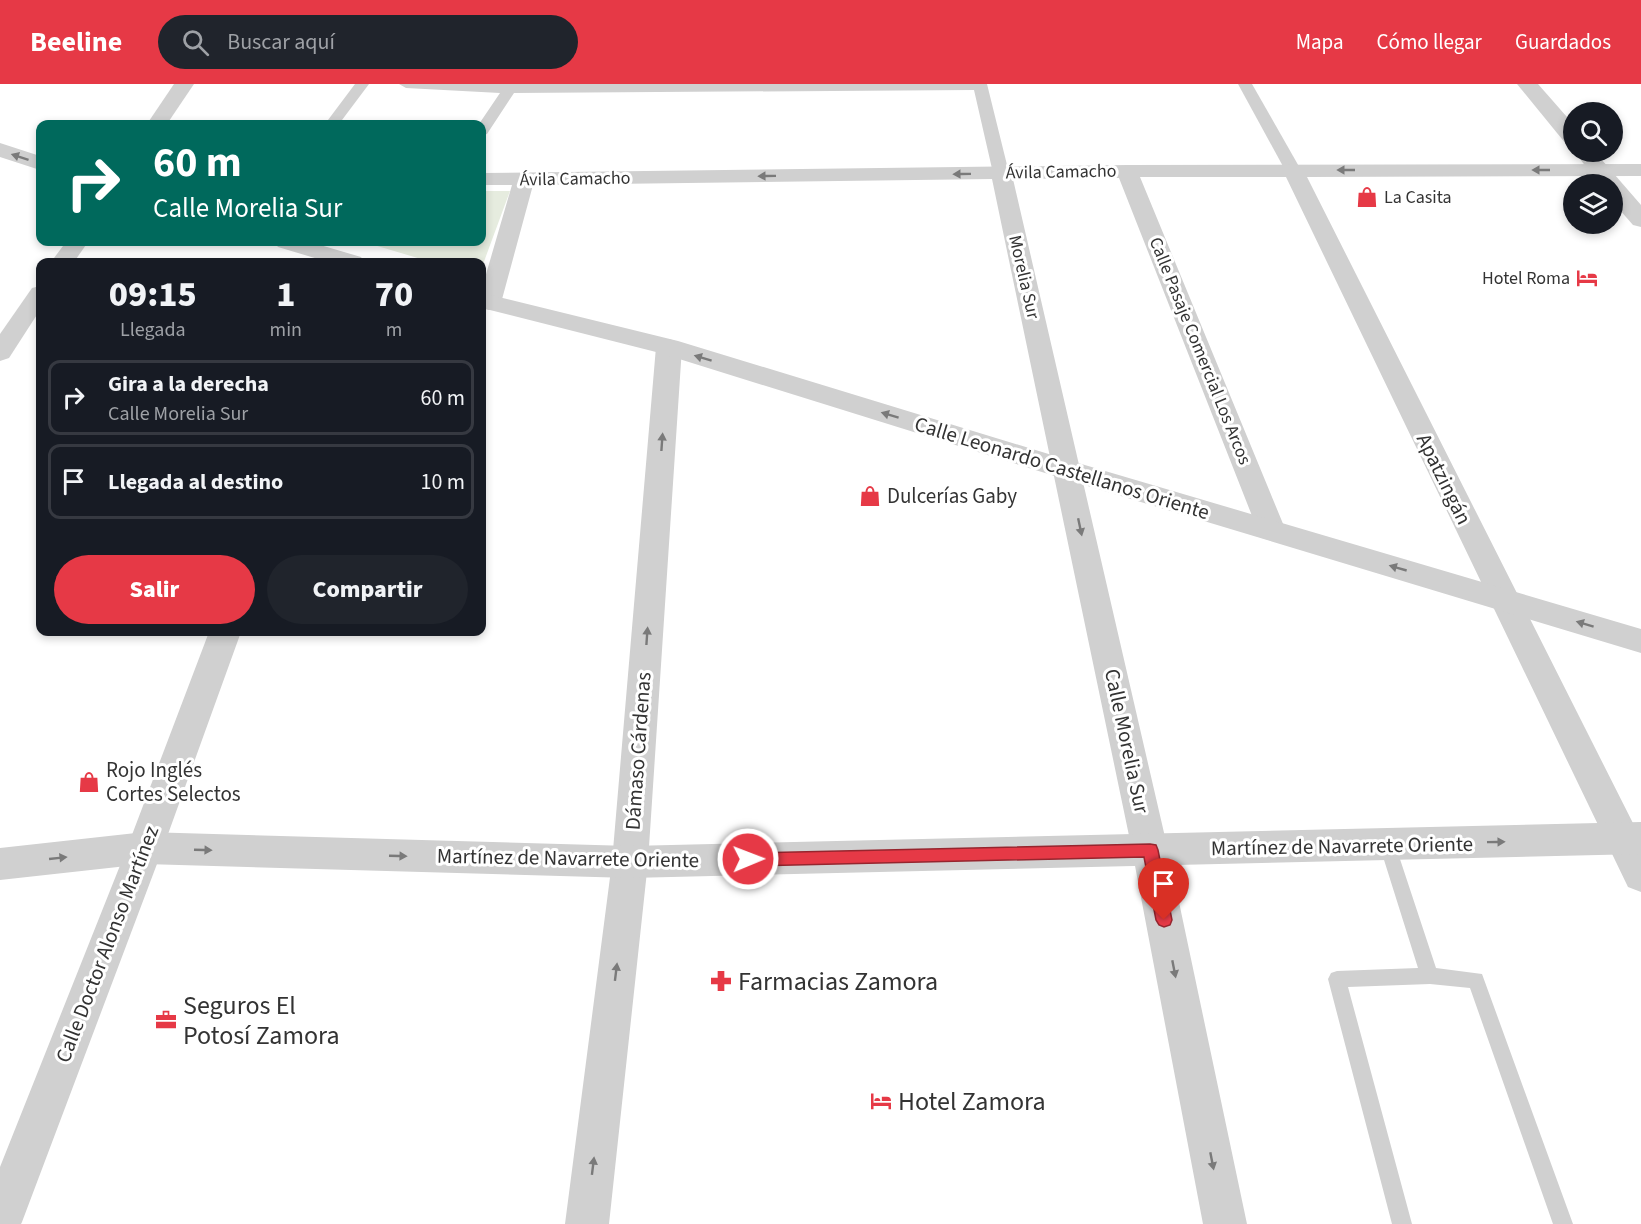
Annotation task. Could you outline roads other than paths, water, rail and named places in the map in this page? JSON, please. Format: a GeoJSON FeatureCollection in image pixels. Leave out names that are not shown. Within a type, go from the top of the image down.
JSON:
{"type":"FeatureCollection","features":[{"type":"Feature","properties":{"kind":"street"},"geometry":{"type":"LineString","coordinates":[[160,120],[184,84]]}},
{"type":"Feature","properties":{"kind":"street"},"geometry":{"type":"LineString","coordinates":[[335,120],[362,84]]}},
{"type":"Feature","properties":{"kind":"street"},"geometry":{"type":"LineString","coordinates":[[406,84],[511,87],[980,85]]}},
{"type":"Feature","properties":{"kind":"street","name":"Apatzingán"},"geometry":{"type":"LineString","coordinates":[[1245,84],[1293,170],[1502,599],[1632,838],[1641,876]]}},
{"type":"Feature","properties":{"kind":"street"},"geometry":{"type":"LineString","coordinates":[[1527,84],[1563,126]]}},
{"type":"Feature","properties":{"kind":"street","name":"Morelia Sur"},"geometry":{"type":"LineString","coordinates":[[980,85],[1068,470]]}},
{"type":"Feature","properties":{"kind":"street"},"geometry":{"type":"LineString","coordinates":[[486,125],[511,87]]}},
{"type":"Feature","properties":{"kind":"street"},"geometry":{"type":"LineString","coordinates":[[0,150],[36,162]]}},
{"type":"Feature","properties":{"kind":"street"},"geometry":{"type":"LineString","coordinates":[[1593,162],[1603,174]]}},
{"type":"Feature","properties":{"kind":"street","name":"Ávila Camacho"},"geometry":{"type":"LineString","coordinates":[[486,179],[1293,170],[1563,179]]}},
{"type":"Feature","properties":{"kind":"street","name":"Ávila Camacho"},"geometry":{"type":"LineString","coordinates":[[1623,175],[1641,170]]}},
{"type":"Feature","properties":{"kind":"street","name":"Calle Pasaje Comercial Los Arcos"},"geometry":{"type":"LineString","coordinates":[[1127,171],[1272,531]]}},
{"type":"Feature","properties":{"kind":"street"},"geometry":{"type":"LineString","coordinates":[[486,299],[524,180]]}},
{"type":"Feature","properties":{"kind":"street"},"geometry":{"type":"LineString","coordinates":[[1623,198],[1641,220]]}},
{"type":"Feature","properties":{"kind":"street"},"geometry":{"type":"LineString","coordinates":[[299,246],[339,258]]}},
{"type":"Feature","properties":{"kind":"street"},"geometry":{"type":"LineString","coordinates":[[0,353],[10,322],[36,297]]}},
{"type":"Feature","properties":{"kind":"street","name":"Calle Leonardo Castellanos Oriente"},"geometry":{"type":"LineString","coordinates":[[486,302],[669,347],[1068,470],[1641,641]]}},
{"type":"Feature","properties":{"kind":"street","name":"Dámaso Cárdenas"},"geometry":{"type":"LineString","coordinates":[[586,1224],[630,862],[669,347]]}},
{"type":"Feature","properties":{"kind":"street","name":"Calle Morelia Sur"},"geometry":{"type":"LineString","coordinates":[[1068,470],[1150,850],[1225,1224]]}},
{"type":"Feature","properties":{"kind":"street","name":"Calle Doctor Alonso Martínez"},"geometry":{"type":"LineString","coordinates":[[0,1222],[145,848],[224,636]]}},
{"type":"Feature","properties":{"kind":"street","name":"Martínez de Navarrete Oriente"},"geometry":{"type":"LineString","coordinates":[[0,864],[145,848],[630,862],[1632,838]]}},
{"type":"Feature","properties":{"kind":"lane"},"geometry":{"type":"LineString","coordinates":[[1387,844],[1430,976]]}},
{"type":"Feature","properties":{"kind":"lane"},"geometry":{"type":"LineString","coordinates":[[1402,1224],[1337,979],[1430,976],[1476,980],[1563,1224]]}},
{"type":"Feature","properties":{"kind":"place","name":"La Casita"},"geometry":{"type":"Point","coordinates":[1367,197]}},
{"type":"Feature","properties":{"kind":"place","name":"Hotel Roma"},"geometry":{"type":"Point","coordinates":[1587,278]}},
{"type":"Feature","properties":{"kind":"place","name":"Dulcerías Gaby"},"geometry":{"type":"Point","coordinates":[870,496]}},
{"type":"Feature","properties":{"kind":"place","name":"Rojo Inglés Cortes Selectos"},"geometry":{"type":"Point","coordinates":[89,782]}},
{"type":"Feature","properties":{"kind":"place","name":"Farmacias Zamora"},"geometry":{"type":"Point","coordinates":[721,981]}},
{"type":"Feature","properties":{"kind":"place","name":"Seguros El Potosí Zamora"},"geometry":{"type":"Point","coordinates":[166,1020]}},
{"type":"Feature","properties":{"kind":"place","name":"Hotel Zamora"},"geometry":{"type":"Point","coordinates":[881,1101]}}]}
